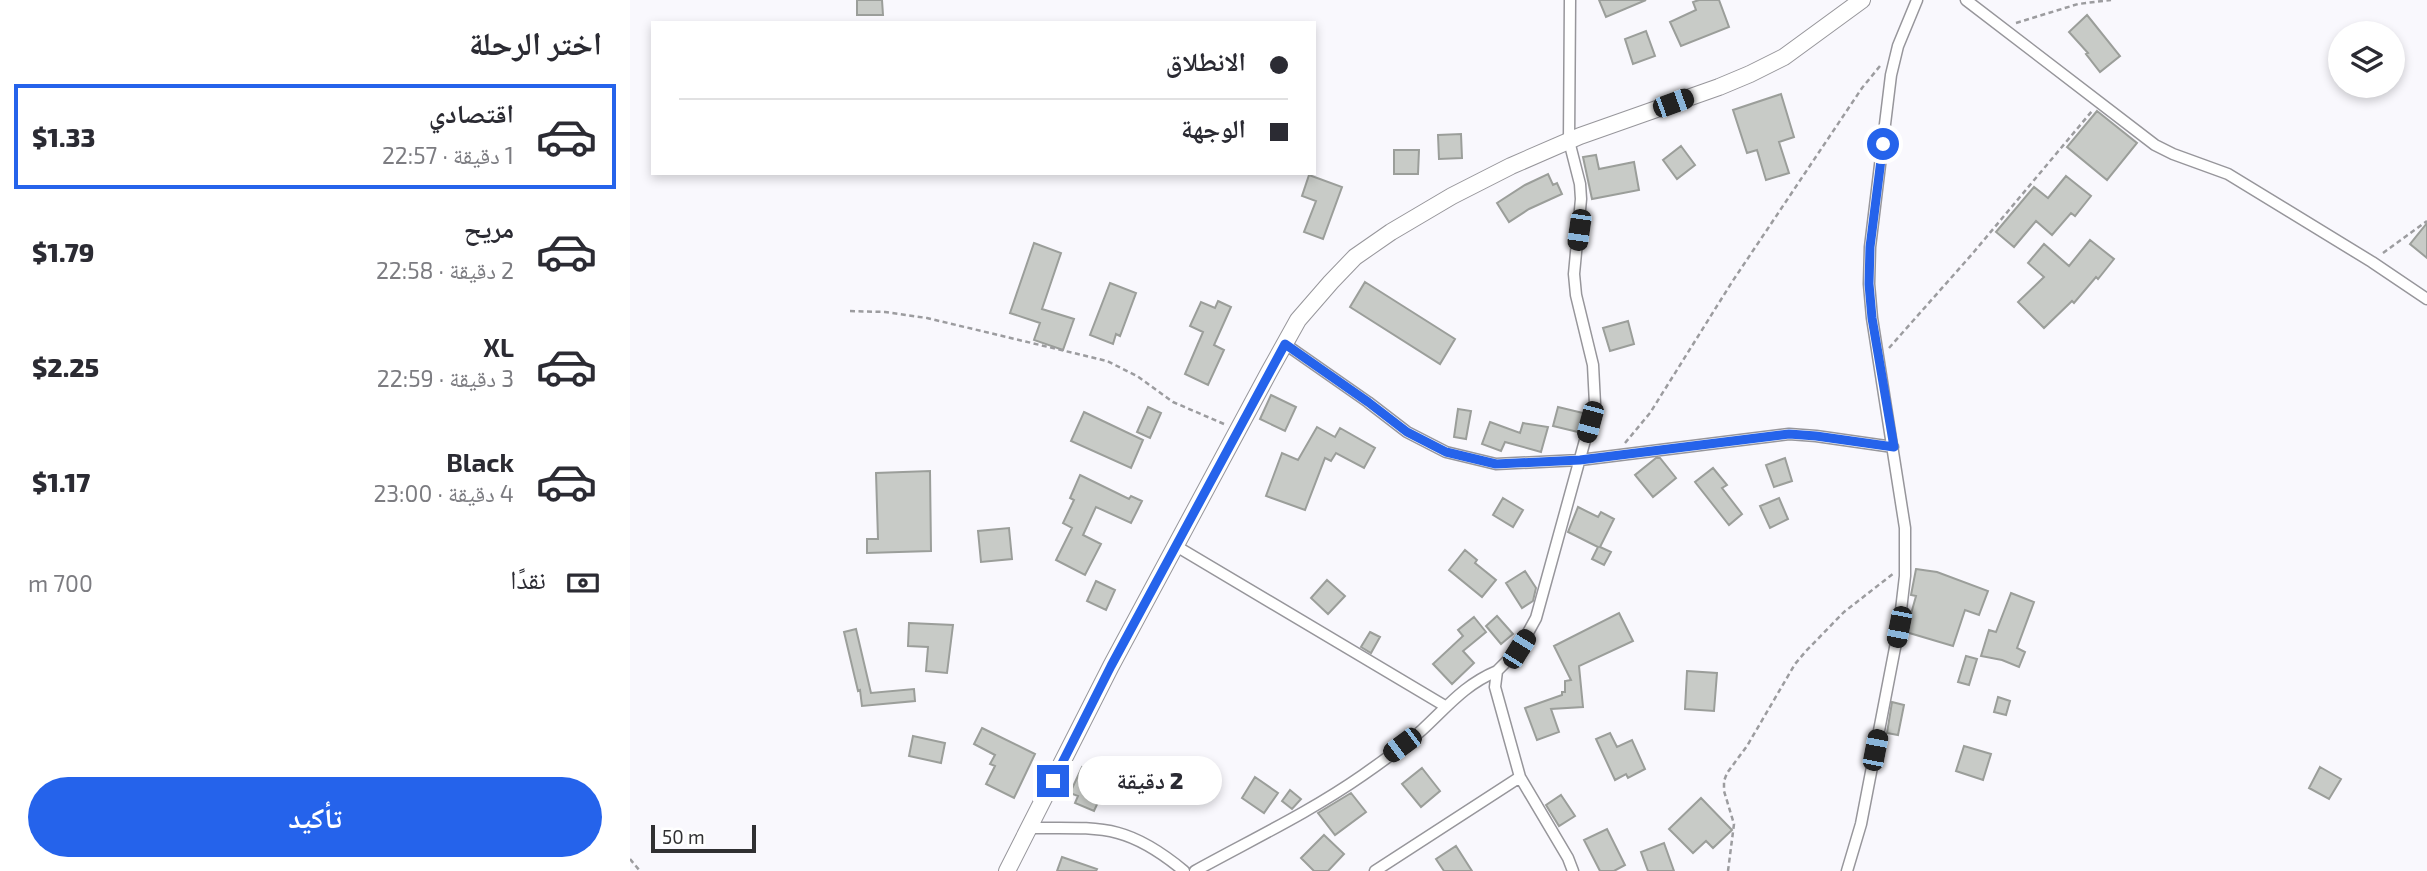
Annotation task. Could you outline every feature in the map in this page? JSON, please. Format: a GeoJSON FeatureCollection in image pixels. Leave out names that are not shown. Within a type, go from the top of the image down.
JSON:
{"type":"FeatureCollection","features":[{"type":"Feature","properties":{"kind":"street"},"geometry":{"type":"LineString","coordinates":[[1195,871],[1305,812],[1362,776],[1422,730],[1471,684],[1497,671],[1519,649],[1536,618],[1595,404],[1596,384],[1576,295],[1574,274],[1581,199],[1569,141],[1570,0]]}},
{"type":"Feature","properties":{"kind":"street"},"geometry":{"type":"LineString","coordinates":[[1007,871],[1111,666],[1298,320],[1355,257],[1452,196],[1511,166],[1569,141],[1719,87],[1772,63],[1819,33],[1862,0]]}},
{"type":"Feature","properties":{"kind":"street"},"geometry":{"type":"LineString","coordinates":[[1847,871],[1861,824],[1899,627],[1905,565],[1905,528],[1869,284],[1870,247],[1891,75],[1898,46],[1917,0]]}},
{"type":"Feature","properties":{"kind":"street"},"geometry":{"type":"LineString","coordinates":[[1966,0],[2155,145],[2228,174],[2427,299]]}},
{"type":"Feature","properties":{"kind":"street"},"geometry":{"type":"LineString","coordinates":[[1285,344],[1407,432],[1446,452],[1496,464],[1580,460],[1789,434],[1894,447]]}},
{"type":"Feature","properties":{"kind":"street"},"geometry":{"type":"LineString","coordinates":[[1176,546],[1445,706]]}},
{"type":"Feature","properties":{"kind":"street"},"geometry":{"type":"LineString","coordinates":[[1497,671],[1495,687],[1520,777],[1573,871]]}},
{"type":"Feature","properties":{"kind":"street"},"geometry":{"type":"LineString","coordinates":[[1375,871],[1520,777]]}},
{"type":"Feature","properties":{"kind":"street"},"geometry":{"type":"LineString","coordinates":[[1029,828],[1094,827],[1121,833],[1161,852],[1184,871]]}},
{"type":"Feature","properties":{"kind":"path"},"geometry":{"type":"LineString","coordinates":[[2002,26],[2078,4],[2111,0]]}},
{"type":"Feature","properties":{"kind":"path"},"geometry":{"type":"LineString","coordinates":[[1614,456],[1650,413],[1732,282],[1862,88],[1898,46]]}},
{"type":"Feature","properties":{"kind":"path"},"geometry":{"type":"LineString","coordinates":[[1880,358],[1973,253],[2099,103]]}},
{"type":"Feature","properties":{"kind":"path"},"geometry":{"type":"LineString","coordinates":[[2372,262],[2427,221]]}},
{"type":"Feature","properties":{"kind":"path"},"geometry":{"type":"LineString","coordinates":[[850,312],[885,312],[927,318],[1107,361],[1137,376],[1173,401],[1238,431]]}},
{"type":"Feature","properties":{"kind":"path"},"geometry":{"type":"LineString","coordinates":[[1728,871],[1734,824],[1724,791],[1727,773],[1747,746],[1795,664],[1806,651],[1844,611],[1905,565]]}},
{"type":"Feature","properties":{"kind":"path"},"geometry":{"type":"LineString","coordinates":[[630,859],[640,871]]}},
{"type":"Feature","properties":{"kind":"building"},"geometry":{"type":"Polygon","coordinates":[[[857,0],[882,0],[883,15],[857,15],[857,0]]]}},
{"type":"Feature","properties":{"kind":"building"},"geometry":{"type":"Polygon","coordinates":[[[1599,0],[1646,0],[1606,17],[1599,0]]]}},
{"type":"Feature","properties":{"kind":"building"},"geometry":{"type":"Polygon","coordinates":[[[1719,0],[1729,27],[1681,46],[1670,22],[1696,10],[1693,2],[1719,0]]]}},
{"type":"Feature","properties":{"kind":"building"},"geometry":{"type":"Polygon","coordinates":[[[2087,15],[2120,56],[2100,72],[2086,54],[2088,53],[2069,32],[2087,15]]]}},
{"type":"Feature","properties":{"kind":"building"},"geometry":{"type":"Polygon","coordinates":[[[1646,31],[1655,56],[1633,64],[1625,39],[1646,31]]]}},
{"type":"Feature","properties":{"kind":"building"},"geometry":{"type":"Polygon","coordinates":[[[1781,94],[1794,137],[1779,142],[1789,173],[1766,180],[1757,150],[1747,153],[1733,110],[1781,94]]]}},
{"type":"Feature","properties":{"kind":"building"},"geometry":{"type":"Polygon","coordinates":[[[2097,111],[2137,143],[2107,180],[2067,147],[2097,111]]]}},
{"type":"Feature","properties":{"kind":"building"},"geometry":{"type":"Polygon","coordinates":[[[1461,134],[1462,158],[1439,159],[1438,135],[1461,134]]]}},
{"type":"Feature","properties":{"kind":"building"},"geometry":{"type":"Polygon","coordinates":[[[1681,146],[1695,165],[1677,179],[1663,160],[1681,146]]]}},
{"type":"Feature","properties":{"kind":"building"},"geometry":{"type":"Polygon","coordinates":[[[1394,150],[1419,150],[1418,174],[1394,174],[1394,150]]]}},
{"type":"Feature","properties":{"kind":"building"},"geometry":{"type":"Polygon","coordinates":[[[1596,155],[1599,169],[1634,162],[1639,190],[1592,199],[1583,157],[1596,155]]]}},
{"type":"Feature","properties":{"kind":"building"},"geometry":{"type":"Polygon","coordinates":[[[1548,174],[1553,185],[1557,183],[1562,194],[1529,209],[1509,222],[1497,203],[1548,174]]]}},
{"type":"Feature","properties":{"kind":"building"},"geometry":{"type":"Polygon","coordinates":[[[1309,175],[1342,187],[1323,239],[1304,232],[1316,201],[1302,196],[1309,175]]]}},
{"type":"Feature","properties":{"kind":"building"},"geometry":{"type":"Polygon","coordinates":[[[2066,176],[2091,196],[2075,216],[2071,213],[2052,235],[2036,221],[2014,247],[1996,232],[2034,187],[2048,198],[2066,176]]]}},
{"type":"Feature","properties":{"kind":"building"},"geometry":{"type":"Polygon","coordinates":[[[2427,223],[2427,258],[2410,244],[2427,223]]]}},
{"type":"Feature","properties":{"kind":"building"},"geometry":{"type":"Polygon","coordinates":[[[2090,240],[2114,259],[2074,303],[2072,301],[2044,328],[2018,302],[2044,277],[2028,263],[2044,244],[2069,266],[2090,240]]]}},
{"type":"Feature","properties":{"kind":"building"},"geometry":{"type":"Polygon","coordinates":[[[1034,243],[1061,253],[1042,309],[1074,319],[1063,350],[1034,340],[1040,323],[1010,313],[1034,243]]]}},
{"type":"Feature","properties":{"kind":"building"},"geometry":{"type":"Polygon","coordinates":[[[1365,282],[1455,339],[1440,364],[1350,307],[1365,282]]]}},
{"type":"Feature","properties":{"kind":"building"},"geometry":{"type":"Polygon","coordinates":[[[1110,283],[1136,293],[1120,336],[1116,334],[1113,344],[1090,335],[1110,283]]]}},
{"type":"Feature","properties":{"kind":"building"},"geometry":{"type":"Polygon","coordinates":[[[1218,301],[1231,307],[1214,345],[1224,350],[1208,385],[1185,374],[1203,332],[1190,326],[1201,302],[1215,308],[1218,301]]]}},
{"type":"Feature","properties":{"kind":"building"},"geometry":{"type":"Polygon","coordinates":[[[1628,321],[1634,344],[1610,351],[1603,328],[1628,321]]]}},
{"type":"Feature","properties":{"kind":"building"},"geometry":{"type":"Polygon","coordinates":[[[1271,395],[1296,407],[1285,431],[1260,419],[1271,395]]]}},
{"type":"Feature","properties":{"kind":"building"},"geometry":{"type":"Polygon","coordinates":[[[1148,407],[1161,413],[1150,438],[1137,432],[1148,407]]]}},
{"type":"Feature","properties":{"kind":"building"},"geometry":{"type":"Polygon","coordinates":[[[1558,407],[1583,413],[1578,432],[1553,426],[1558,407]]]}},
{"type":"Feature","properties":{"kind":"building"},"geometry":{"type":"Polygon","coordinates":[[[1458,409],[1471,411],[1466,439],[1454,437],[1458,409]]]}},
{"type":"Feature","properties":{"kind":"building"},"geometry":{"type":"Polygon","coordinates":[[[1084,412],[1143,440],[1131,468],[1071,441],[1084,412]]]}},
{"type":"Feature","properties":{"kind":"building"},"geometry":{"type":"Polygon","coordinates":[[[1490,422],[1520,433],[1523,423],[1548,427],[1541,452],[1505,442],[1501,451],[1482,444],[1490,422]]]}},
{"type":"Feature","properties":{"kind":"building"},"geometry":{"type":"Polygon","coordinates":[[[1317,427],[1335,437],[1340,428],[1375,448],[1364,468],[1336,453],[1331,461],[1325,458],[1305,510],[1266,496],[1282,453],[1298,460],[1317,427]]]}},
{"type":"Feature","properties":{"kind":"building"},"geometry":{"type":"Polygon","coordinates":[[[1656,458],[1660,458],[1676,478],[1653,497],[1635,475],[1656,458]]]}},
{"type":"Feature","properties":{"kind":"building"},"geometry":{"type":"Polygon","coordinates":[[[1785,458],[1792,481],[1774,487],[1766,465],[1785,458]]]}},
{"type":"Feature","properties":{"kind":"building"},"geometry":{"type":"Polygon","coordinates":[[[1713,468],[1727,485],[1722,488],[1742,514],[1729,525],[1695,482],[1713,468]]]}},
{"type":"Feature","properties":{"kind":"building"},"geometry":{"type":"Polygon","coordinates":[[[930,471],[931,551],[867,553],[867,539],[878,539],[876,473],[930,471]]]}},
{"type":"Feature","properties":{"kind":"building"},"geometry":{"type":"Polygon","coordinates":[[[1080,475],[1129,499],[1131,496],[1142,501],[1131,523],[1096,507],[1083,535],[1101,544],[1085,575],[1056,560],[1072,528],[1063,523],[1074,500],[1070,498],[1080,475]]]}},
{"type":"Feature","properties":{"kind":"building"},"geometry":{"type":"Polygon","coordinates":[[[1503,498],[1523,510],[1513,527],[1493,515],[1503,498]]]}},
{"type":"Feature","properties":{"kind":"building"},"geometry":{"type":"Polygon","coordinates":[[[1779,498],[1788,519],[1770,528],[1760,506],[1779,498]]]}},
{"type":"Feature","properties":{"kind":"building"},"geometry":{"type":"Polygon","coordinates":[[[1578,507],[1598,517],[1601,512],[1614,519],[1600,547],[1611,552],[1604,565],[1592,559],[1598,547],[1568,532],[1578,507]]]}},
{"type":"Feature","properties":{"kind":"building"},"geometry":{"type":"Polygon","coordinates":[[[1009,528],[1012,559],[981,562],[978,531],[1009,528]]]}},
{"type":"Feature","properties":{"kind":"building"},"geometry":{"type":"Polygon","coordinates":[[[1465,550],[1477,560],[1475,563],[1496,580],[1482,597],[1449,570],[1465,550]]]}},
{"type":"Feature","properties":{"kind":"building"},"geometry":{"type":"Polygon","coordinates":[[[1916,569],[1937,572],[1988,591],[1979,615],[1965,610],[1953,646],[1906,632],[1916,596],[1911,595],[1916,569]]]}},
{"type":"Feature","properties":{"kind":"building"},"geometry":{"type":"Polygon","coordinates":[[[1525,571],[1536,588],[1533,601],[1522,608],[1506,583],[1525,571]]]}},
{"type":"Feature","properties":{"kind":"building"},"geometry":{"type":"Polygon","coordinates":[[[1327,580],[1345,596],[1328,614],[1311,598],[1327,580]]]}},
{"type":"Feature","properties":{"kind":"building"},"geometry":{"type":"Polygon","coordinates":[[[1096,581],[1115,590],[1106,610],[1087,601],[1096,581]]]}},
{"type":"Feature","properties":{"kind":"building"},"geometry":{"type":"Polygon","coordinates":[[[2011,593],[2034,602],[2017,648],[2025,652],[2019,667],[1981,656],[1989,630],[1996,632],[2011,593]]]}},
{"type":"Feature","properties":{"kind":"building"},"geometry":{"type":"Polygon","coordinates":[[[1619,613],[1633,641],[1579,666],[1583,707],[1551,709],[1559,732],[1537,740],[1525,708],[1562,695],[1562,692],[1565,692],[1565,681],[1571,680],[1554,646],[1619,613]]]}},
{"type":"Feature","properties":{"kind":"building"},"geometry":{"type":"Polygon","coordinates":[[[1497,616],[1513,634],[1501,644],[1486,626],[1497,616]]]}},
{"type":"Feature","properties":{"kind":"building"},"geometry":{"type":"Polygon","coordinates":[[[1474,617],[1486,632],[1463,651],[1474,663],[1452,684],[1433,664],[1463,636],[1458,630],[1474,617]]]}},
{"type":"Feature","properties":{"kind":"building"},"geometry":{"type":"Polygon","coordinates":[[[909,623],[953,625],[947,673],[926,671],[928,647],[908,646],[909,623]]]}},
{"type":"Feature","properties":{"kind":"building"},"geometry":{"type":"Polygon","coordinates":[[[856,629],[871,693],[914,689],[915,701],[862,706],[844,632],[856,629]]]}},
{"type":"Feature","properties":{"kind":"building"},"geometry":{"type":"Polygon","coordinates":[[[1370,632],[1380,637],[1371,653],[1361,647],[1370,632]]]}},
{"type":"Feature","properties":{"kind":"building"},"geometry":{"type":"Polygon","coordinates":[[[1966,656],[1977,659],[1969,685],[1958,682],[1966,656]]]}},
{"type":"Feature","properties":{"kind":"building"},"geometry":{"type":"Polygon","coordinates":[[[1687,671],[1717,673],[1714,711],[1685,709],[1687,671]]]}},
{"type":"Feature","properties":{"kind":"building"},"geometry":{"type":"Polygon","coordinates":[[[1998,697],[2010,701],[2006,715],[1994,712],[1998,697]]]}},
{"type":"Feature","properties":{"kind":"building"},"geometry":{"type":"Polygon","coordinates":[[[1892,702],[1904,705],[1898,735],[1887,733],[1892,702]]]}},
{"type":"Feature","properties":{"kind":"building"},"geometry":{"type":"Polygon","coordinates":[[[982,728],[1035,754],[1014,798],[986,784],[995,766],[990,764],[995,755],[974,744],[982,728]]]}},
{"type":"Feature","properties":{"kind":"building"},"geometry":{"type":"Polygon","coordinates":[[[1610,733],[1617,747],[1632,740],[1645,769],[1628,778],[1626,774],[1615,780],[1596,739],[1610,733]]]}},
{"type":"Feature","properties":{"kind":"building"},"geometry":{"type":"Polygon","coordinates":[[[913,736],[945,743],[941,763],[909,756],[913,736]]]}},
{"type":"Feature","properties":{"kind":"building"},"geometry":{"type":"Polygon","coordinates":[[[1964,746],[1991,754],[1983,780],[1956,771],[1964,746]]]}},
{"type":"Feature","properties":{"kind":"building"},"geometry":{"type":"Polygon","coordinates":[[[1082,767],[1099,774],[1095,783],[1105,787],[1094,811],[1075,803],[1078,796],[1070,793],[1082,767]]]}},
{"type":"Feature","properties":{"kind":"building"},"geometry":{"type":"Polygon","coordinates":[[[2320,767],[2341,779],[2329,799],[2309,788],[2320,767]]]}},
{"type":"Feature","properties":{"kind":"building"},"geometry":{"type":"Polygon","coordinates":[[[1422,768],[1440,791],[1421,807],[1402,784],[1422,768]]]}},
{"type":"Feature","properties":{"kind":"building"},"geometry":{"type":"Polygon","coordinates":[[[1255,777],[1278,793],[1264,813],[1242,798],[1255,777]]]}},
{"type":"Feature","properties":{"kind":"building"},"geometry":{"type":"Polygon","coordinates":[[[1290,790],[1301,799],[1292,809],[1282,801],[1290,790]]]}},
{"type":"Feature","properties":{"kind":"building"},"geometry":{"type":"Polygon","coordinates":[[[1351,793],[1366,812],[1335,835],[1318,813],[1351,793]]]}},
{"type":"Feature","properties":{"kind":"building"},"geometry":{"type":"Polygon","coordinates":[[[1561,795],[1575,816],[1559,826],[1546,805],[1561,795]]]}},
{"type":"Feature","properties":{"kind":"building"},"geometry":{"type":"Polygon","coordinates":[[[1701,798],[1732,830],[1713,848],[1706,841],[1693,853],[1669,829],[1701,798]]]}},
{"type":"Feature","properties":{"kind":"building"},"geometry":{"type":"Polygon","coordinates":[[[1607,829],[1625,865],[1614,871],[1600,871],[1584,840],[1607,829]]]}},
{"type":"Feature","properties":{"kind":"building"},"geometry":{"type":"Polygon","coordinates":[[[1324,835],[1344,854],[1328,871],[1314,871],[1301,858],[1324,835]]]}},
{"type":"Feature","properties":{"kind":"building"},"geometry":{"type":"Polygon","coordinates":[[[1664,843],[1674,871],[1648,871],[1641,852],[1664,843]]]}},
{"type":"Feature","properties":{"kind":"building"},"geometry":{"type":"Polygon","coordinates":[[[1456,846],[1472,871],[1444,871],[1436,859],[1456,846]]]}},
{"type":"Feature","properties":{"kind":"building"},"geometry":{"type":"Polygon","coordinates":[[[1062,857],[1097,869],[1057,871],[1062,857]]]}},
{"type":"Feature","properties":{"kind":"route"},"geometry":{"type":"LineString","coordinates":[[1053,781],[1111,666],[1285,344],[1407,432],[1446,452],[1496,464],[1580,460],[1789,434],[1894,447],[1872,318],[1869,284],[1870,247],[1883,144]]}}]}
